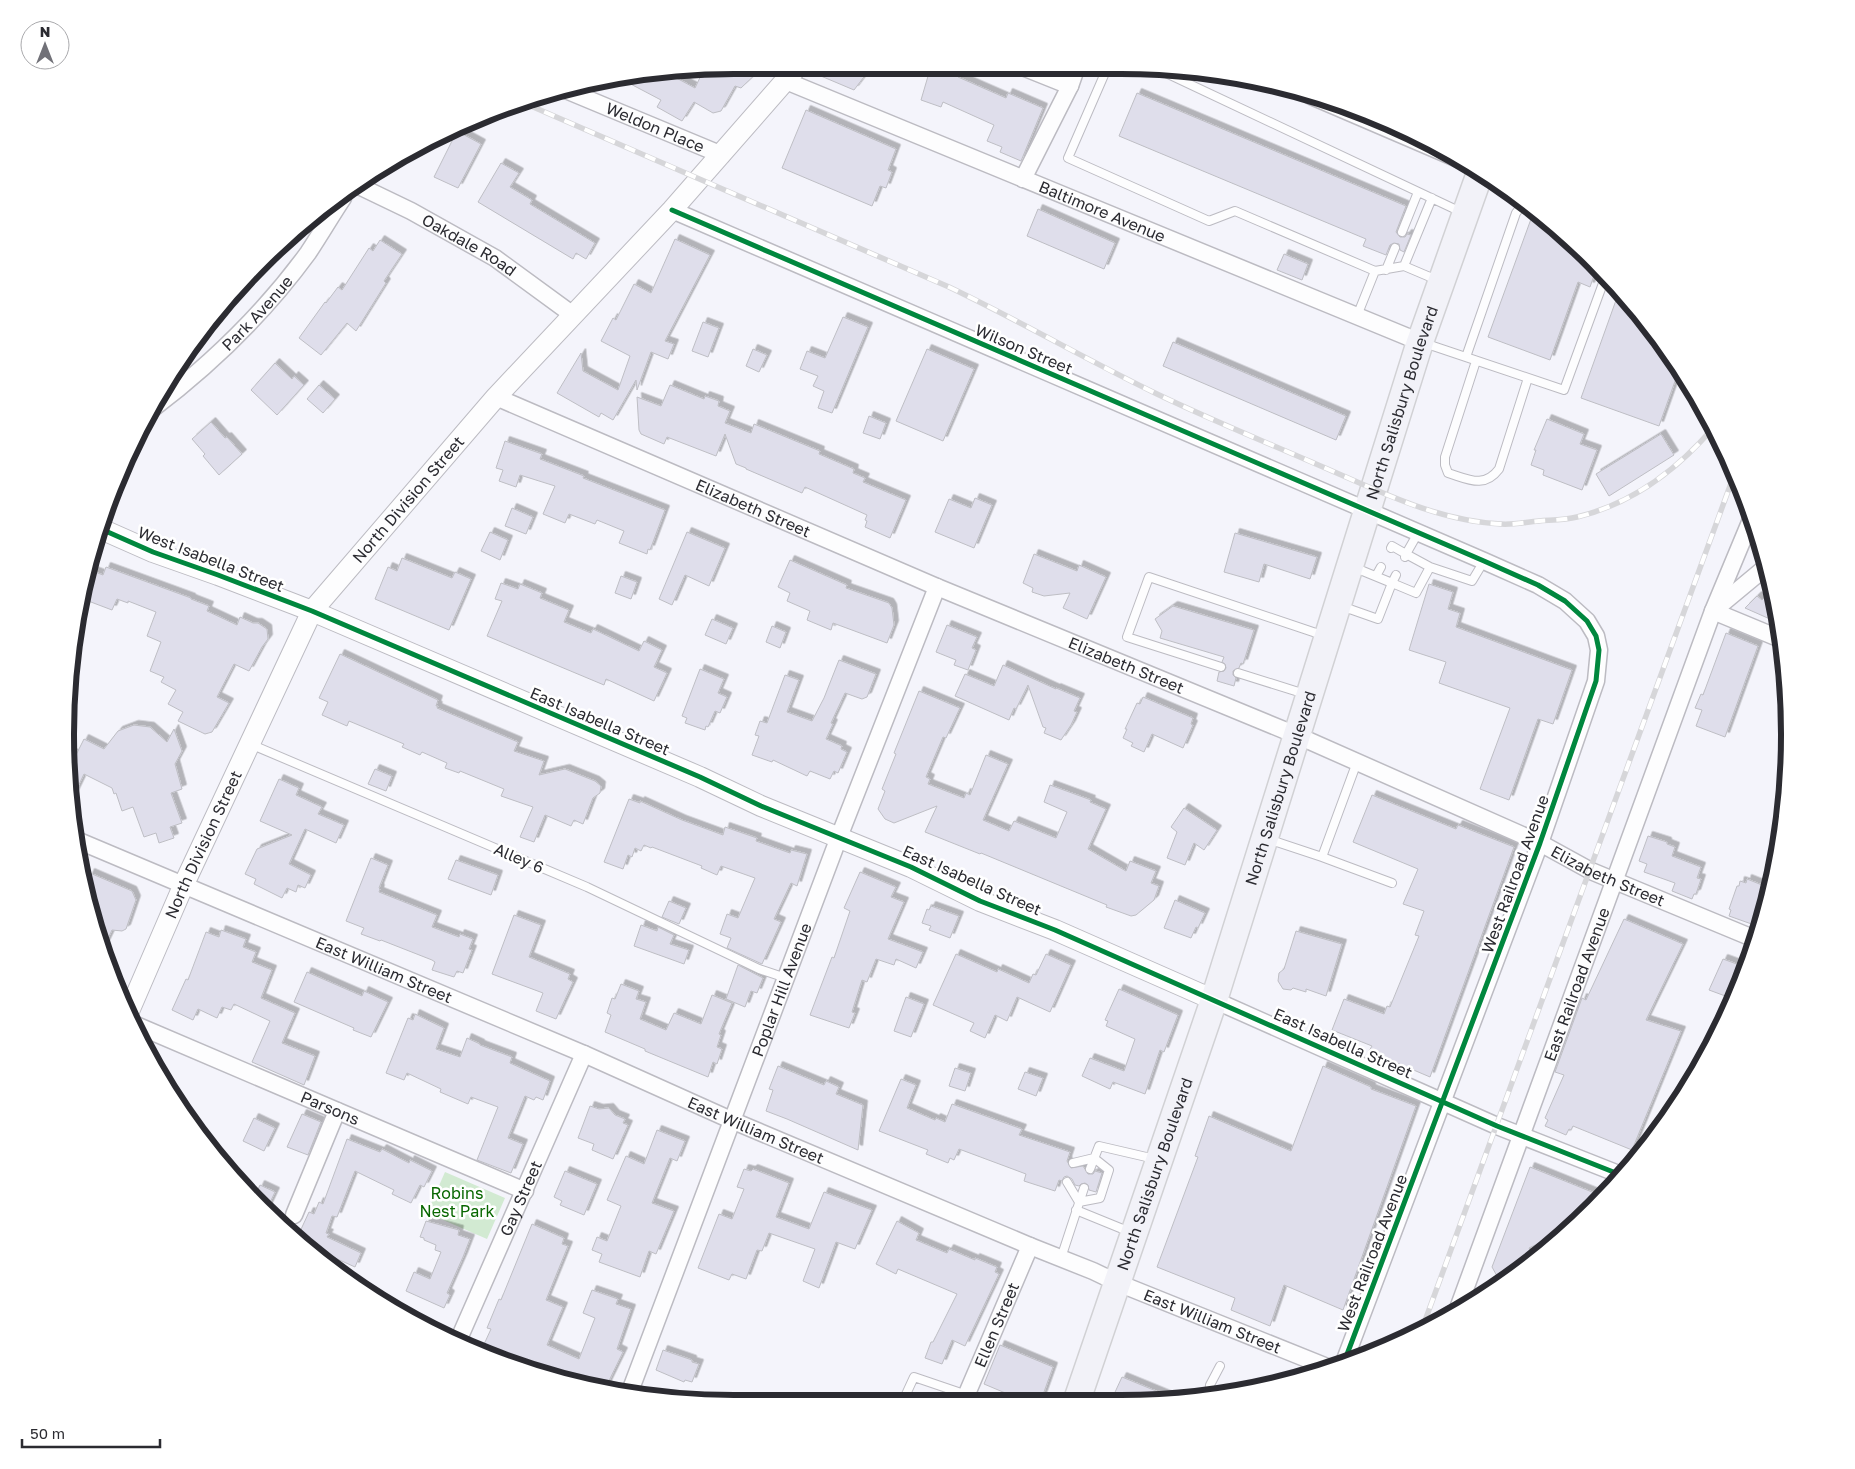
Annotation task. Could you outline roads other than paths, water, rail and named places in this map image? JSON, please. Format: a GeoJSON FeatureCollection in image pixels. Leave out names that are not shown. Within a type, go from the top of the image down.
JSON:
{"type":"FeatureCollection","features":[{"type":"Feature","properties":{"kind":"main road","name":"North Salisbury Boulevard"},"geometry":{"type":"LineString","coordinates":[[1079,1395],[1214,1000],[1420,342],[1478,179]]}},
{"type":"Feature","properties":{"kind":"street","name":"North Division Street"},"geometry":{"type":"LineString","coordinates":[[132,1005],[184,884],[312,611],[496,397],[672,210],[791,74]]}},
{"type":"Feature","properties":{"kind":"street"},"geometry":{"type":"LineString","coordinates":[[1040,74],[1070,86]]}},
{"type":"Feature","properties":{"kind":"street"},"geometry":{"type":"LineString","coordinates":[[1023,179],[1070,86],[1074,74]]}},
{"type":"Feature","properties":{"kind":"street","name":"Baltimore Avenue"},"geometry":{"type":"LineString","coordinates":[[786,80],[1420,342]]}},
{"type":"Feature","properties":{"kind":"street","name":"Weldon Place"},"geometry":{"type":"LineString","coordinates":[[574,93],[722,155]]}},
{"type":"Feature","properties":{"kind":"street","name":"Oakdale Road"},"geometry":{"type":"LineString","coordinates":[[363,188],[411,211],[495,258],[573,315]]}},
{"type":"Feature","properties":{"kind":"street","name":"Park Avenue"},"geometry":{"type":"LineString","coordinates":[[166,398],[198,373],[289,278],[309,252],[338,206]]}},
{"type":"Feature","properties":{"kind":"street","name":"Wilson Street"},"geometry":{"type":"LineString","coordinates":[[672,210],[1366,510]]}},
{"type":"Feature","properties":{"kind":"street","name":"Elizabeth Street"},"geometry":{"type":"LineString","coordinates":[[496,397],[937,587],[1296,735],[1540,844],[1591,871],[1749,937]]}},
{"type":"Feature","properties":{"kind":"street","name":"West Railroad Avenue"},"geometry":{"type":"LineString","coordinates":[[1347,1355],[1540,844],[1596,681],[1599,650],[1596,636],[1587,621],[1565,602],[1538,585],[1366,510]]}},
{"type":"Feature","properties":{"kind":"street","name":"East Railroad Avenue"},"geometry":{"type":"LineString","coordinates":[[1461,1301],[1713,611],[1747,526]]}},
{"type":"Feature","properties":{"kind":"street","name":"West Isabella Street"},"geometry":{"type":"LineString","coordinates":[[106,531],[153,552],[312,611]]}},
{"type":"Feature","properties":{"kind":"street"},"geometry":{"type":"LineString","coordinates":[[1761,571],[1713,611],[1774,636]]}},
{"type":"Feature","properties":{"kind":"street","name":"Poplar Hill Avenue"},"geometry":{"type":"LineString","coordinates":[[632,1387],[839,837],[937,587]]}},
{"type":"Feature","properties":{"kind":"street","name":"East Isabella Street"},"geometry":{"type":"LineString","coordinates":[[312,611],[700,777],[761,806],[911,867],[980,901],[1055,930],[1522,1136],[1615,1173]]}},
{"type":"Feature","properties":{"kind":"street","name":"East William Street"},"geometry":{"type":"LineString","coordinates":[[83,842],[584,1054],[731,1120],[1118,1283],[1320,1364]]}},
{"type":"Feature","properties":{"kind":"street","name":"Parsons"},"geometry":{"type":"LineString","coordinates":[[142,1028],[525,1191]]}},
{"type":"Feature","properties":{"kind":"street","name":"Gay Street"},"geometry":{"type":"LineString","coordinates":[[461,1335],[584,1054]]}},
{"type":"Feature","properties":{"kind":"street"},"geometry":{"type":"LineString","coordinates":[[294,1215],[337,1111]]}},
{"type":"Feature","properties":{"kind":"street","name":"Ellen Street"},"geometry":{"type":"LineString","coordinates":[[967,1395],[1030,1246]]}},
{"type":"Feature","properties":{"kind":"lane"},"geometry":{"type":"LineString","coordinates":[[1105,74],[1068,158],[1209,221],[1235,211],[1375,271],[1404,266],[1442,282]]}},
{"type":"Feature","properties":{"kind":"lane"},"geometry":{"type":"LineString","coordinates":[[1170,76],[1466,214]]}},
{"type":"Feature","properties":{"kind":"lane"},"geometry":{"type":"LineString","coordinates":[[1402,232],[1418,192]]}},
{"type":"Feature","properties":{"kind":"lane"},"geometry":{"type":"LineString","coordinates":[[1404,266],[1432,198]]}},
{"type":"Feature","properties":{"kind":"lane"},"geometry":{"type":"LineString","coordinates":[[1466,357],[1516,213],[1520,208]]}},
{"type":"Feature","properties":{"kind":"lane"},"geometry":{"type":"LineString","coordinates":[[1386,270],[1395,248]]}},
{"type":"Feature","properties":{"kind":"lane"},"geometry":{"type":"LineString","coordinates":[[1357,316],[1375,271]]}},
{"type":"Feature","properties":{"kind":"lane"},"geometry":{"type":"LineString","coordinates":[[1420,342],[1564,390],[1603,283]]}},
{"type":"Feature","properties":{"kind":"lane"},"geometry":{"type":"LineString","coordinates":[[1476,361],[1445,457],[1448,473],[1480,482],[1492,477],[1499,469],[1528,378]]}},
{"type":"Feature","properties":{"kind":"lane"},"geometry":{"type":"LineString","coordinates":[[1406,555],[1418,533]]}},
{"type":"Feature","properties":{"kind":"lane"},"geometry":{"type":"LineString","coordinates":[[1391,548],[1392,546],[1430,567],[1472,581],[1484,561]]}},
{"type":"Feature","properties":{"kind":"lane"},"geometry":{"type":"LineString","coordinates":[[1349,566],[1376,576],[1394,579],[1416,593],[1430,567]]}},
{"type":"Feature","properties":{"kind":"lane"},"geometry":{"type":"LineString","coordinates":[[1376,576],[1381,567]]}},
{"type":"Feature","properties":{"kind":"lane"},"geometry":{"type":"LineString","coordinates":[[1221,667],[1127,636],[1149,577],[1327,636]]}},
{"type":"Feature","properties":{"kind":"lane"},"geometry":{"type":"LineString","coordinates":[[1337,604],[1378,619],[1394,579]]}},
{"type":"Feature","properties":{"kind":"lane"},"geometry":{"type":"LineString","coordinates":[[1238,673],[1308,696]]}},
{"type":"Feature","properties":{"kind":"lane","name":"Alley 6"},"geometry":{"type":"LineString","coordinates":[[250,744],[587,887],[759,969],[786,978]]}},
{"type":"Feature","properties":{"kind":"lane"},"geometry":{"type":"LineString","coordinates":[[1322,857],[1357,762]]}},
{"type":"Feature","properties":{"kind":"lane"},"geometry":{"type":"LineString","coordinates":[[1264,837],[1392,883]]}},
{"type":"Feature","properties":{"kind":"lane"},"geometry":{"type":"LineString","coordinates":[[1090,1169],[1099,1146],[1159,1160]]}},
{"type":"Feature","properties":{"kind":"lane"},"geometry":{"type":"LineString","coordinates":[[1073,1163],[1094,1158]]}},
{"type":"Feature","properties":{"kind":"lane"},"geometry":{"type":"LineString","coordinates":[[1079,1202],[1100,1198],[1109,1170],[1094,1158]]}},
{"type":"Feature","properties":{"kind":"lane"},"geometry":{"type":"LineString","coordinates":[[1067,1182],[1079,1202]]}},
{"type":"Feature","properties":{"kind":"lane"},"geometry":{"type":"LineString","coordinates":[[1061,1258],[1084,1188]]}},
{"type":"Feature","properties":{"kind":"lane"},"geometry":{"type":"LineString","coordinates":[[1076,1210],[1134,1233]]}},
{"type":"Feature","properties":{"kind":"lane"},"geometry":{"type":"LineString","coordinates":[[1209,1390],[1220,1366]]}},
{"type":"Feature","properties":{"kind":"lane"},"geometry":{"type":"LineString","coordinates":[[906,1395],[914,1378],[955,1395]]}},
{"type":"Feature","properties":{"kind":"railway"},"geometry":{"type":"LineString","coordinates":[[531,106],[949,287],[1131,381],[1196,412],[1383,493],[1453,517],[1477,522],[1510,524],[1568,519],[1597,511],[1616,504],[1652,483],[1684,458],[1708,433]]}},
{"type":"Feature","properties":{"kind":"railway"},"geometry":{"type":"LineString","coordinates":[[1425,1321],[1731,483]]}},
{"type":"Feature","properties":{"kind":"park label","name":"Robins Nest Park"},"geometry":{"type":"Point","coordinates":[457,1202]}}]}
